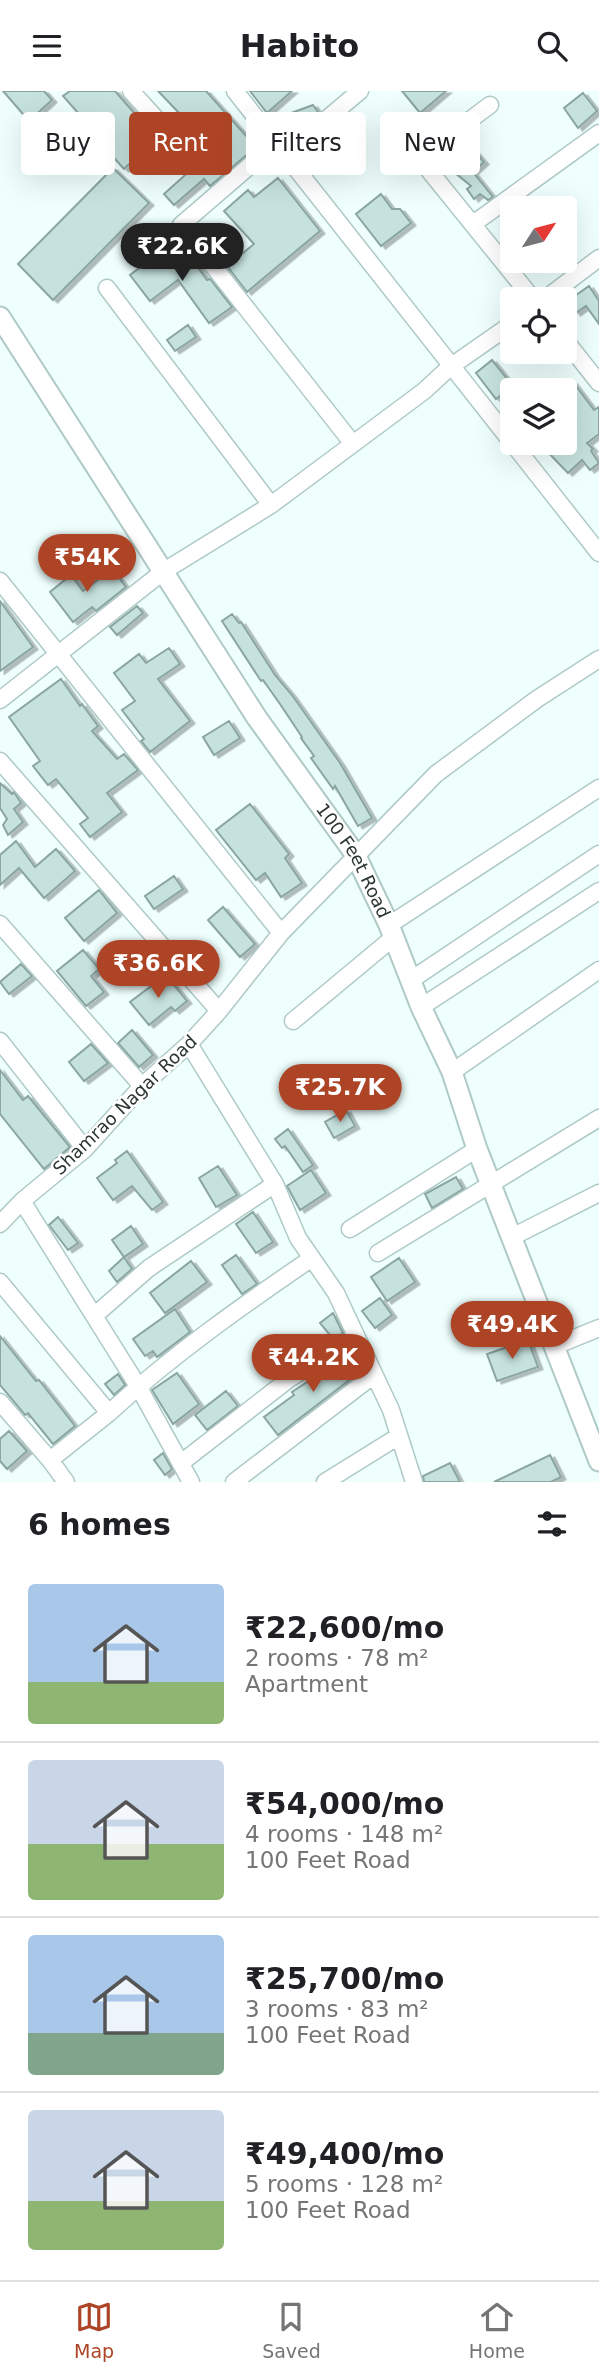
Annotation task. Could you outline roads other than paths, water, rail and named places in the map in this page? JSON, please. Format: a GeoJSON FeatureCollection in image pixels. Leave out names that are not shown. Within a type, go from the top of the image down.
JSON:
{"type":"FeatureCollection","features":[{"type":"Feature","properties":{"kind":"main road","name":"100 Feet Road"},"geometry":{"type":"LineString","coordinates":[[0,317],[257,718],[355,854],[452,1072],[477,1149],[599,1461]]}},
{"type":"Feature","properties":{"kind":"street"},"geometry":{"type":"LineString","coordinates":[[131,91],[150,112]]}},
{"type":"Feature","properties":{"kind":"street"},"geometry":{"type":"LineString","coordinates":[[234,91],[251,112]]}},
{"type":"Feature","properties":{"kind":"street"},"geometry":{"type":"LineString","coordinates":[[331,112],[360,91]]}},
{"type":"Feature","properties":{"kind":"street"},"geometry":{"type":"LineString","coordinates":[[490,105],[419,158],[523,287]]}},
{"type":"Feature","properties":{"kind":"street"},"geometry":{"type":"LineString","coordinates":[[473,224],[599,133]]}},
{"type":"Feature","properties":{"kind":"street"},"geometry":{"type":"LineString","coordinates":[[246,175],[181,225],[353,444]]}},
{"type":"Feature","properties":{"kind":"street"},"geometry":{"type":"LineString","coordinates":[[300,175],[599,553]]}},
{"type":"Feature","properties":{"kind":"street"},"geometry":{"type":"LineString","coordinates":[[561,287],[599,258]]}},
{"type":"Feature","properties":{"kind":"street"},"geometry":{"type":"LineString","coordinates":[[107,288],[271,505]]}},
{"type":"Feature","properties":{"kind":"street"},"geometry":{"type":"LineString","coordinates":[[0,700],[164,571],[271,505],[424,391],[450,367],[500,332]]}},
{"type":"Feature","properties":{"kind":"street"},"geometry":{"type":"LineString","coordinates":[[577,355],[599,383]]}},
{"type":"Feature","properties":{"kind":"street"},"geometry":{"type":"LineString","coordinates":[[0,581],[281,933]]}},
{"type":"Feature","properties":{"kind":"street","name":"Shamrao Nagar Road"},"geometry":{"type":"LineString","coordinates":[[0,1224],[17,1206],[85,1149],[142,1086],[189,1044],[281,933],[355,854],[436,774],[537,699],[599,659]]}},
{"type":"Feature","properties":{"kind":"street"},"geometry":{"type":"LineString","coordinates":[[0,761],[219,1011]]}},
{"type":"Feature","properties":{"kind":"street"},"geometry":{"type":"LineString","coordinates":[[293,1021],[391,931],[599,788]]}},
{"type":"Feature","properties":{"kind":"street"},"geometry":{"type":"LineString","coordinates":[[411,980],[599,854]]}},
{"type":"Feature","properties":{"kind":"street"},"geometry":{"type":"LineString","coordinates":[[421,1007],[599,891]]}},
{"type":"Feature","properties":{"kind":"street"},"geometry":{"type":"LineString","coordinates":[[0,924],[142,1086]]}},
{"type":"Feature","properties":{"kind":"street"},"geometry":{"type":"LineString","coordinates":[[452,1072],[599,971]]}},
{"type":"Feature","properties":{"kind":"street"},"geometry":{"type":"LineString","coordinates":[[0,1041],[85,1149]]}},
{"type":"Feature","properties":{"kind":"street"},"geometry":{"type":"LineString","coordinates":[[189,1044],[275,1184],[298,1238],[336,1293],[391,1410],[414,1482]]}},
{"type":"Feature","properties":{"kind":"street"},"geometry":{"type":"LineString","coordinates":[[378,1253],[599,1118]]}},
{"type":"Feature","properties":{"kind":"street"},"geometry":{"type":"LineString","coordinates":[[350,1229],[477,1149]]}},
{"type":"Feature","properties":{"kind":"street"},"geometry":{"type":"LineString","coordinates":[[94,1316],[149,1268],[275,1184]]}},
{"type":"Feature","properties":{"kind":"street"},"geometry":{"type":"LineString","coordinates":[[512,1237],[599,1193]]}},
{"type":"Feature","properties":{"kind":"street"},"geometry":{"type":"LineString","coordinates":[[0,1199],[17,1206],[94,1316],[138,1386],[191,1482]]}},
{"type":"Feature","properties":{"kind":"street"},"geometry":{"type":"LineString","coordinates":[[50,1460],[138,1386],[239,1308],[312,1258]]}},
{"type":"Feature","properties":{"kind":"street"},"geometry":{"type":"LineString","coordinates":[[0,1282],[109,1413]]}},
{"type":"Feature","properties":{"kind":"street"},"geometry":{"type":"LineString","coordinates":[[555,1346],[599,1328]]}},
{"type":"Feature","properties":{"kind":"street"},"geometry":{"type":"LineString","coordinates":[[181,1462],[289,1379],[356,1337]]}},
{"type":"Feature","properties":{"kind":"street"},"geometry":{"type":"LineString","coordinates":[[234,1482],[374,1375]]}},
{"type":"Feature","properties":{"kind":"street"},"geometry":{"type":"LineString","coordinates":[[0,1402],[66,1482]]}},
{"type":"Feature","properties":{"kind":"street"},"geometry":{"type":"LineString","coordinates":[[325,1482],[399,1436]]}}]}
